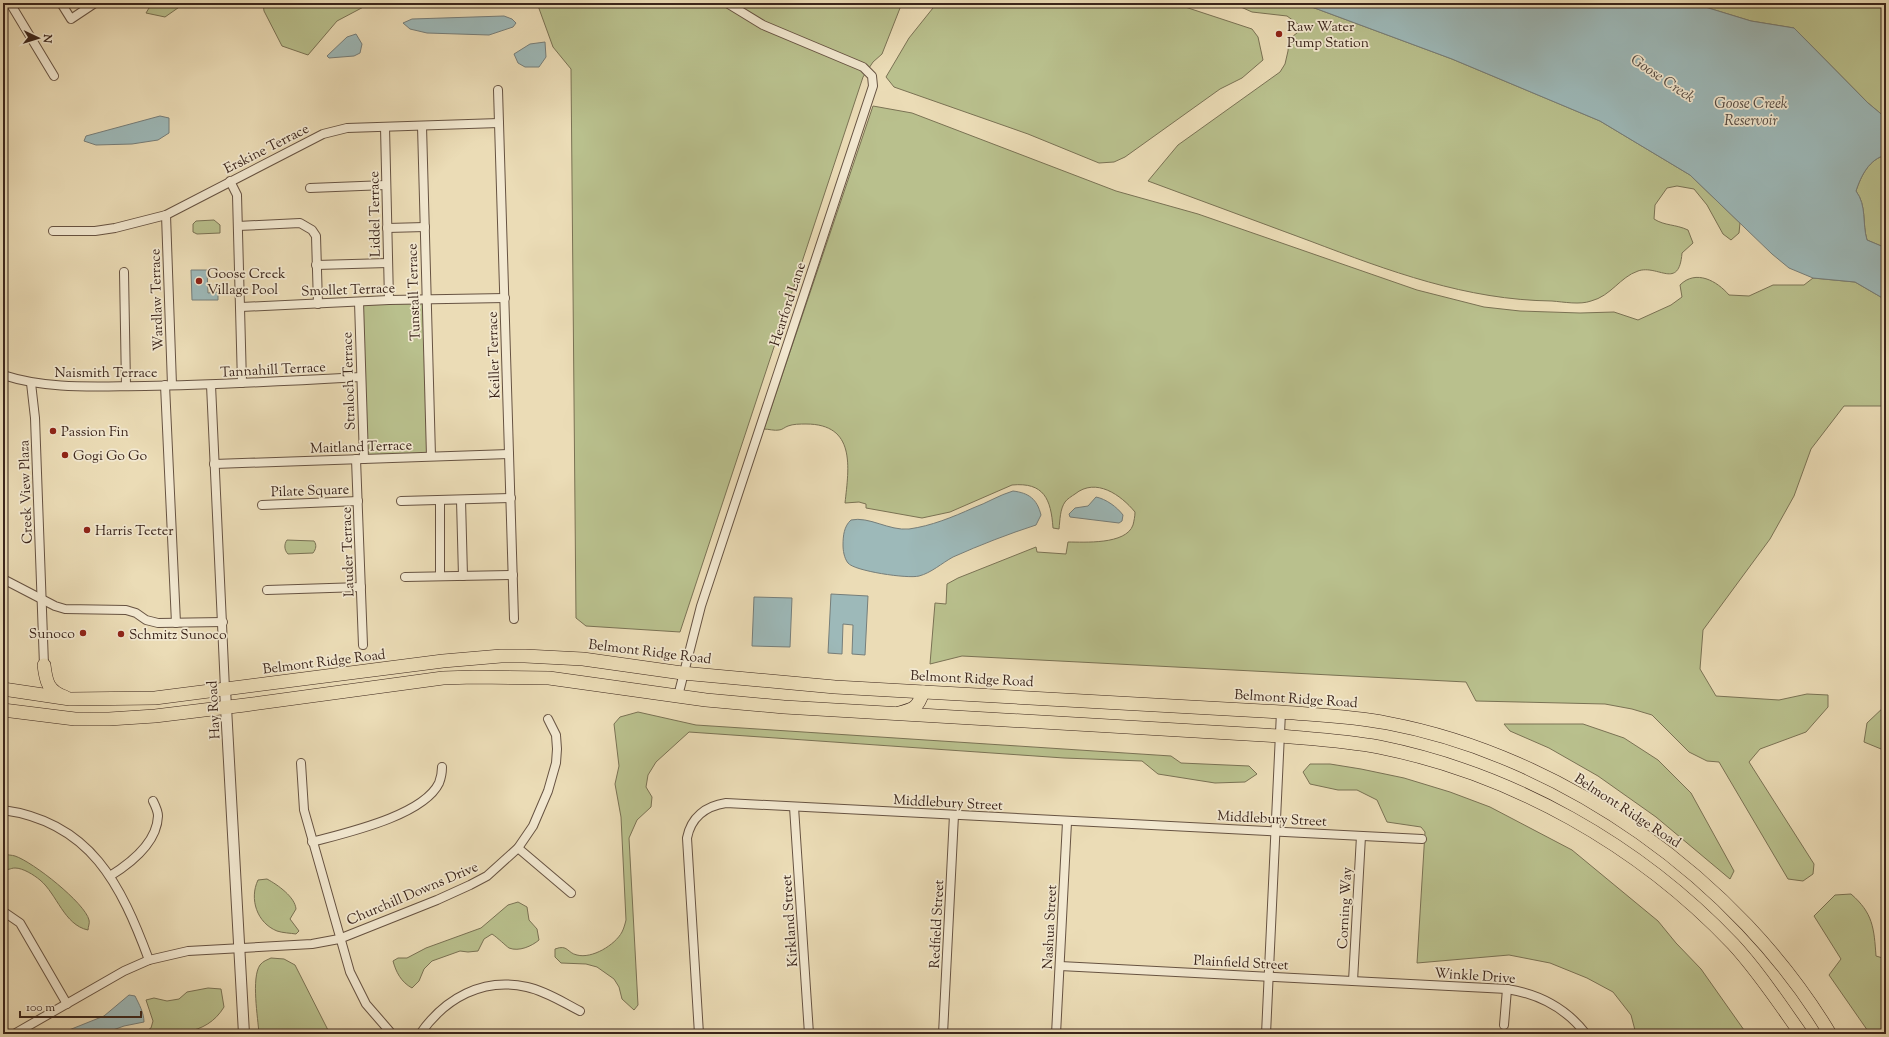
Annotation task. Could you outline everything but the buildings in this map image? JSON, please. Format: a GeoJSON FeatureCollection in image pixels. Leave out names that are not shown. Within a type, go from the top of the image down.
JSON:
{"type":"FeatureCollection","features":[{"type":"Feature","properties":{"kind":"main road","name":"Belmont Ridge Road"},"geometry":{"type":"LineString","coordinates":[[3,689],[70,699],[148,698],[501,656],[583,659],[682,673],[835,687],[1281,712],[1347,717],[1388,723],[1471,746],[1515,764],[1575,792],[1640,833],[1675,859],[1713,891],[1750,928],[1785,969],[1830,1034]]}},
{"type":"Feature","properties":{"kind":"main road"},"geometry":{"type":"LineString","coordinates":[[44,665],[46,680],[50,687],[56,694],[70,699]]}},
{"type":"Feature","properties":{"kind":"main road"},"geometry":{"type":"LineString","coordinates":[[3,710],[68,718],[109,720],[226,707],[443,678],[548,678],[678,696],[784,707],[1280,736],[1332,740],[1378,747],[1435,761],[1508,788],[1584,825],[1642,864],[1684,898],[1733,944],[1772,993],[1801,1034]]}},
{"type":"Feature","properties":{"kind":"main road"},"geometry":{"type":"LineString","coordinates":[[892,714],[913,710],[920,701],[923,692]]}},
{"type":"Feature","properties":{"kind":"street"},"geometry":{"type":"LineString","coordinates":[[10,3],[54,76]]}},
{"type":"Feature","properties":{"kind":"street"},"geometry":{"type":"LineString","coordinates":[[60,3],[71,19],[95,3]]}},
{"type":"Feature","properties":{"kind":"street","name":"Hearford Lane"},"geometry":{"type":"LineString","coordinates":[[678,696],[682,673],[701,606],[873,86],[872,76],[863,67],[763,25],[727,3]]}},
{"type":"Feature","properties":{"kind":"street","name":"Keiller Terrace"},"geometry":{"type":"LineString","coordinates":[[498,90],[514,619]]}},
{"type":"Feature","properties":{"kind":"street","name":"Erskine Terrace"},"geometry":{"type":"LineString","coordinates":[[52,231],[96,231],[115,228],[166,215],[323,134],[347,128],[499,123]]}},
{"type":"Feature","properties":{"kind":"street","name":"Tunstall Terrace"},"geometry":{"type":"LineString","coordinates":[[422,126],[431,456]]}},
{"type":"Feature","properties":{"kind":"street","name":"Liddel Terrace"},"geometry":{"type":"LineString","coordinates":[[385,127],[389,300]]}},
{"type":"Feature","properties":{"kind":"street"},"geometry":{"type":"LineString","coordinates":[[230,181],[237,195],[242,383]]}},
{"type":"Feature","properties":{"kind":"street"},"geometry":{"type":"LineString","coordinates":[[310,188],[386,185]]}},
{"type":"Feature","properties":{"kind":"street","name":"Wardlaw Terrace"},"geometry":{"type":"LineString","coordinates":[[166,215],[168,385],[176,623]]}},
{"type":"Feature","properties":{"kind":"street"},"geometry":{"type":"LineString","coordinates":[[238,226],[300,223],[306,225],[312,230],[316,236],[318,304]]}},
{"type":"Feature","properties":{"kind":"street"},"geometry":{"type":"LineString","coordinates":[[387,228],[425,228]]}},
{"type":"Feature","properties":{"kind":"street"},"geometry":{"type":"LineString","coordinates":[[316,265],[388,263]]}},
{"type":"Feature","properties":{"kind":"street"},"geometry":{"type":"LineString","coordinates":[[124,272],[126,386]]}},
{"type":"Feature","properties":{"kind":"street","name":"Smollet Terrace"},"geometry":{"type":"LineString","coordinates":[[241,307],[389,300],[504,298]]}},
{"type":"Feature","properties":{"kind":"street","name":"Straloch Terrace"},"geometry":{"type":"LineString","coordinates":[[359,302],[360,459]]}},
{"type":"Feature","properties":{"kind":"street","name":"Naismith Terrace"},"geometry":{"type":"LineString","coordinates":[[3,375],[32,383],[80,386],[211,385]]}},
{"type":"Feature","properties":{"kind":"street","name":"Tannahill Terrace"},"geometry":{"type":"LineString","coordinates":[[211,385],[360,377]]}},
{"type":"Feature","properties":{"kind":"street","name":"Creek View Plaza"},"geometry":{"type":"LineString","coordinates":[[32,383],[35,418],[44,665]]}},
{"type":"Feature","properties":{"kind":"street","name":"Hay Road"},"geometry":{"type":"LineString","coordinates":[[211,385],[225,689],[244,1034]]}},
{"type":"Feature","properties":{"kind":"street","name":"Maitland Terrace"},"geometry":{"type":"LineString","coordinates":[[214,464],[509,454]]}},
{"type":"Feature","properties":{"kind":"street","name":"Lauder Terrace"},"geometry":{"type":"LineString","coordinates":[[360,459],[358,501],[363,645]]}},
{"type":"Feature","properties":{"kind":"street"},"geometry":{"type":"LineString","coordinates":[[401,501],[511,498]]}},
{"type":"Feature","properties":{"kind":"street"},"geometry":{"type":"LineString","coordinates":[[461,500],[463,576]]}},
{"type":"Feature","properties":{"kind":"street","name":"Pilate Square"},"geometry":{"type":"LineString","coordinates":[[262,505],[358,501]]}},
{"type":"Feature","properties":{"kind":"street"},"geometry":{"type":"LineString","coordinates":[[440,501],[440,576]]}},
{"type":"Feature","properties":{"kind":"street"},"geometry":{"type":"LineString","coordinates":[[406,577],[513,575]]}},
{"type":"Feature","properties":{"kind":"street"},"geometry":{"type":"LineString","coordinates":[[3,579],[65,609],[126,610],[149,621],[176,623],[223,622]]}},
{"type":"Feature","properties":{"kind":"street"},"geometry":{"type":"LineString","coordinates":[[267,590],[361,587]]}},
{"type":"Feature","properties":{"kind":"street"},"geometry":{"type":"LineString","coordinates":[[1266,1034],[1281,712]]}},
{"type":"Feature","properties":{"kind":"street","name":"Churchill Downs Drive"},"geometry":{"type":"LineString","coordinates":[[14,1034],[124,971],[149,960],[188,951],[312,944],[339,939],[381,923],[470,885],[487,876],[518,848],[540,811],[548,791],[556,763],[557,749],[556,735],[548,719]]}},
{"type":"Feature","properties":{"kind":"street"},"geometry":{"type":"LineString","coordinates":[[301,763],[304,810],[339,939],[356,987],[366,1004],[392,1034]]}},
{"type":"Feature","properties":{"kind":"street"},"geometry":{"type":"LineString","coordinates":[[312,842],[375,824],[405,811],[428,796],[438,784],[442,768]]}},
{"type":"Feature","properties":{"kind":"street"},"geometry":{"type":"LineString","coordinates":[[110,876],[137,856],[153,834],[158,815],[153,801]]}},
{"type":"Feature","properties":{"kind":"street","name":"Middlebury Street"},"geometry":{"type":"LineString","coordinates":[[698,1034],[686,843],[689,828],[699,815],[717,804],[726,803],[1067,822],[1422,839]]}},
{"type":"Feature","properties":{"kind":"street","name":"Kirkland Street"},"geometry":{"type":"LineString","coordinates":[[794,807],[809,1034]]}},
{"type":"Feature","properties":{"kind":"street"},"geometry":{"type":"LineString","coordinates":[[3,810],[37,818],[65,832],[91,852],[110,876],[130,912],[149,960]]}},
{"type":"Feature","properties":{"kind":"street","name":"Redfield Street"},"geometry":{"type":"LineString","coordinates":[[943,1034],[954,815]]}},
{"type":"Feature","properties":{"kind":"street","name":"Nashua Street"},"geometry":{"type":"LineString","coordinates":[[1056,1034],[1067,822]]}},
{"type":"Feature","properties":{"kind":"street","name":"Corning Way"},"geometry":{"type":"LineString","coordinates":[[1353,981],[1361,836]]}},
{"type":"Feature","properties":{"kind":"street"},"geometry":{"type":"LineString","coordinates":[[518,848],[571,893]]}},
{"type":"Feature","properties":{"kind":"street"},"geometry":{"type":"LineString","coordinates":[[4,912],[20,923],[67,1004]]}},
{"type":"Feature","properties":{"kind":"street","name":"Plainfield Street"},"geometry":{"type":"LineString","coordinates":[[1060,966],[1420,984]]}},
{"type":"Feature","properties":{"kind":"street"},"geometry":{"type":"LineString","coordinates":[[420,1034],[429,1021],[451,1001],[464,993],[485,986],[507,984],[527,986],[580,1011]]}},
{"type":"Feature","properties":{"kind":"street","name":"Winkle Drive"},"geometry":{"type":"LineString","coordinates":[[1420,984],[1507,989],[1525,992],[1550,1002],[1571,1017],[1586,1034]]}},
{"type":"Feature","properties":{"kind":"street"},"geometry":{"type":"LineString","coordinates":[[1504,1025],[1507,989]]}},
{"type":"Feature","properties":{"kind":"green space"},"geometry":{"type":"Polygon","coordinates":[[[152,3],[185,3],[165,17],[146,13],[152,3]]]}},
{"type":"Feature","properties":{"kind":"green space"},"geometry":{"type":"Polygon","coordinates":[[[263,3],[371,3],[337,21],[308,55],[282,46],[264,11],[263,3]]]}},
{"type":"Feature","properties":{"kind":"green space"},"geometry":{"type":"Polygon","coordinates":[[[537,3],[902,3],[882,54],[873,62],[863,77],[680,632],[586,626],[576,618],[571,69],[553,47],[537,3]]]}},
{"type":"Feature","properties":{"kind":"green space"},"geometry":{"type":"Polygon","coordinates":[[[937,3],[1173,3],[1252,29],[1258,37],[1263,60],[1242,78],[1220,89],[1125,157],[1114,162],[1099,163],[1028,134],[894,87],[886,77],[909,38],[937,3]]]}},
{"type":"Feature","properties":{"kind":"green space"},"geometry":{"type":"Polygon","coordinates":[[[1232,3],[1301,3],[1452,59],[1600,121],[1690,175],[1740,223],[1739,233],[1731,240],[1723,234],[1707,205],[1694,189],[1677,186],[1667,188],[1655,205],[1654,219],[1662,223],[1688,230],[1693,243],[1682,253],[1677,271],[1672,274],[1666,274],[1646,270],[1638,271],[1598,299],[1582,303],[1520,299],[1458,289],[1399,273],[1148,181],[1178,145],[1280,72],[1285,64],[1289,39],[1302,27],[1287,16],[1252,12],[1232,3]]]}},
{"type":"Feature","properties":{"kind":"green space"},"geometry":{"type":"Polygon","coordinates":[[[1692,3],[1886,3],[1886,118],[1868,103],[1794,28],[1751,21],[1692,3]]]}},
{"type":"Feature","properties":{"kind":"green space"},"geometry":{"type":"Polygon","coordinates":[[[873,106],[912,113],[1116,191],[1198,214],[1417,290],[1484,307],[1520,311],[1580,313],[1614,312],[1638,320],[1671,305],[1682,297],[1680,285],[1686,280],[1699,277],[1719,285],[1729,295],[1749,296],[1773,285],[1804,285],[1813,278],[1855,282],[1886,300],[1886,406],[1844,406],[1811,449],[1794,496],[1770,539],[1703,630],[1700,669],[1716,696],[1779,700],[1807,694],[1828,695],[1828,707],[1806,732],[1760,749],[1749,762],[1814,864],[1813,874],[1803,881],[1788,879],[1719,762],[1707,761],[1689,752],[1652,715],[1632,709],[1605,704],[1476,701],[1466,682],[962,656],[930,664],[935,603],[946,604],[947,584],[958,578],[1036,547],[1037,552],[1066,554],[1068,542],[1104,541],[1122,536],[1129,531],[1133,525],[1135,512],[1123,500],[1108,490],[1091,487],[1083,489],[1066,501],[1061,511],[1059,529],[1053,528],[1048,501],[1044,494],[1032,486],[1023,485],[1012,485],[950,512],[922,518],[866,508],[866,504],[859,502],[845,503],[848,462],[846,450],[834,431],[822,426],[806,424],[787,426],[781,430],[764,429],[873,106]]]}},
{"type":"Feature","properties":{"kind":"green space"},"geometry":{"type":"Polygon","coordinates":[[[1886,155],[1886,248],[1867,240],[1862,203],[1856,191],[1863,174],[1870,164],[1886,155]]]}},
{"type":"Feature","properties":{"kind":"green space"},"geometry":{"type":"Polygon","coordinates":[[[214,220],[220,225],[220,233],[197,234],[193,232],[193,224],[196,221],[214,220]]]}},
{"type":"Feature","properties":{"kind":"green space"},"geometry":{"type":"Polygon","coordinates":[[[427,299],[431,456],[364,459],[359,302],[427,299]]]}},
{"type":"Feature","properties":{"kind":"green space"},"geometry":{"type":"Polygon","coordinates":[[[287,540],[314,541],[316,544],[313,553],[288,554],[285,547],[287,540]]]}},
{"type":"Feature","properties":{"kind":"green space"},"geometry":{"type":"Polygon","coordinates":[[[1886,705],[1886,751],[1864,742],[1867,723],[1886,705]]]}},
{"type":"Feature","properties":{"kind":"green space"},"geometry":{"type":"Polygon","coordinates":[[[638,712],[696,725],[1171,756],[1181,763],[1249,766],[1257,774],[1245,782],[1215,783],[1158,774],[1142,761],[1064,758],[689,732],[656,762],[648,775],[646,787],[652,797],[651,807],[637,820],[629,838],[638,1005],[634,1010],[622,999],[619,987],[614,979],[597,967],[586,964],[561,963],[555,957],[555,949],[565,948],[574,954],[583,956],[596,953],[614,942],[624,928],[626,920],[621,817],[615,784],[619,766],[614,724],[620,717],[638,712]]]}},
{"type":"Feature","properties":{"kind":"green space"},"geometry":{"type":"Polygon","coordinates":[[[1504,724],[1583,724],[1624,738],[1658,760],[1691,793],[1734,871],[1730,879],[1656,817],[1598,776],[1549,748],[1510,731],[1504,724]]]}},
{"type":"Feature","properties":{"kind":"green space"},"geometry":{"type":"Polygon","coordinates":[[[1310,764],[1330,764],[1361,769],[1404,778],[1450,792],[1490,807],[1572,850],[1658,921],[1676,943],[1701,969],[1744,1030],[1741,1034],[1636,1034],[1631,1015],[1613,992],[1587,978],[1550,963],[1509,955],[1417,963],[1425,832],[1421,827],[1387,822],[1377,800],[1357,790],[1338,790],[1310,784],[1303,772],[1310,764]]]}},
{"type":"Feature","properties":{"kind":"green space"},"geometry":{"type":"Polygon","coordinates":[[[3,854],[15,856],[34,866],[69,894],[85,913],[89,921],[88,930],[80,927],[67,916],[46,886],[38,878],[21,869],[3,869],[3,854]]]}},
{"type":"Feature","properties":{"kind":"green space"},"geometry":{"type":"Polygon","coordinates":[[[267,879],[281,888],[293,900],[296,909],[290,919],[299,931],[296,934],[277,931],[264,922],[260,916],[255,902],[255,887],[258,880],[267,879]]]}},
{"type":"Feature","properties":{"kind":"green space"},"geometry":{"type":"Polygon","coordinates":[[[1851,894],[1864,908],[1871,922],[1876,956],[1886,959],[1886,1034],[1870,1034],[1829,975],[1841,959],[1814,916],[1835,895],[1851,894]]]}},
{"type":"Feature","properties":{"kind":"green space"},"geometry":{"type":"Polygon","coordinates":[[[518,902],[527,907],[529,920],[537,929],[539,940],[533,944],[521,949],[513,949],[509,948],[492,934],[484,939],[478,951],[460,951],[432,961],[424,969],[419,981],[412,988],[405,983],[400,976],[393,961],[398,958],[407,958],[426,948],[481,928],[508,905],[518,902]]]}},
{"type":"Feature","properties":{"kind":"green space"},"geometry":{"type":"Polygon","coordinates":[[[271,958],[284,959],[295,965],[330,1034],[259,1034],[255,988],[257,971],[260,965],[271,958]]]}},
{"type":"Feature","properties":{"kind":"green space"},"geometry":{"type":"Polygon","coordinates":[[[208,988],[221,989],[224,1007],[217,1017],[208,1024],[187,1032],[141,1034],[151,1028],[153,1021],[146,1000],[154,998],[167,1001],[179,999],[187,992],[208,988]]]}},
{"type":"Feature","properties":{"kind":"water","name":"Goose Creek Reservoir"},"geometry":{"type":"Polygon","coordinates":[[[1301,3],[1692,3],[1751,21],[1794,28],[1868,103],[1886,118],[1886,155],[1870,164],[1863,174],[1856,191],[1862,203],[1867,240],[1886,248],[1886,300],[1855,282],[1813,278],[1789,268],[1772,254],[1690,175],[1600,121],[1452,59],[1301,3]]]}},
{"type":"Feature","properties":{"kind":"water"},"geometry":{"type":"Polygon","coordinates":[[[504,16],[512,19],[516,23],[513,27],[489,35],[427,33],[410,29],[403,23],[412,19],[504,16]]]}},
{"type":"Feature","properties":{"kind":"water"},"geometry":{"type":"Polygon","coordinates":[[[356,34],[362,44],[360,53],[354,56],[329,58],[327,56],[347,37],[356,34]]]}},
{"type":"Feature","properties":{"kind":"water"},"geometry":{"type":"Polygon","coordinates":[[[545,42],[546,57],[539,67],[525,67],[518,63],[514,54],[530,44],[545,42]]]}},
{"type":"Feature","properties":{"kind":"water"},"geometry":{"type":"Polygon","coordinates":[[[160,116],[169,118],[169,133],[158,140],[132,144],[96,145],[84,141],[86,136],[160,116]]]}},
{"type":"Feature","properties":{"kind":"water","name":"Goose Creek Village Pool"},"geometry":{"type":"Polygon","coordinates":[[[191,270],[207,270],[208,293],[218,292],[218,300],[192,300],[191,270]]]}},
{"type":"Feature","properties":{"kind":"water"},"geometry":{"type":"Polygon","coordinates":[[[1013,491],[1024,493],[1035,501],[1041,515],[1036,525],[953,557],[923,575],[913,577],[882,574],[860,569],[848,563],[844,554],[843,542],[845,528],[851,520],[865,520],[902,529],[917,528],[950,518],[1013,491]]]}},
{"type":"Feature","properties":{"kind":"water"},"geometry":{"type":"Polygon","coordinates":[[[1096,497],[1107,501],[1118,509],[1123,515],[1122,521],[1119,523],[1070,517],[1069,514],[1075,508],[1088,506],[1096,497]]]}},
{"type":"Feature","properties":{"kind":"water"},"geometry":{"type":"Polygon","coordinates":[[[831,594],[868,596],[865,655],[852,654],[853,625],[843,624],[842,654],[828,653],[831,594]]]}},
{"type":"Feature","properties":{"kind":"water"},"geometry":{"type":"Polygon","coordinates":[[[754,597],[792,598],[790,647],[752,646],[754,597]]]}},
{"type":"Feature","properties":{"kind":"water"},"geometry":{"type":"Polygon","coordinates":[[[129,995],[135,996],[140,1005],[144,1022],[124,1026],[102,1034],[59,1034],[104,1016],[129,995]]]}},
{"type":"Feature","properties":{"kind":"place","name":"Raw Water Pump Station"},"geometry":{"type":"Point","coordinates":[1279,34]}},
{"type":"Feature","properties":{"kind":"place","name":"Goose Creek Village Pool"},"geometry":{"type":"Point","coordinates":[199,281]}},
{"type":"Feature","properties":{"kind":"place","name":"Passion Fin"},"geometry":{"type":"Point","coordinates":[53,431]}},
{"type":"Feature","properties":{"kind":"place","name":"Gogi Go Go"},"geometry":{"type":"Point","coordinates":[65,455]}},
{"type":"Feature","properties":{"kind":"place","name":"Harris Teeter"},"geometry":{"type":"Point","coordinates":[87,530]}},
{"type":"Feature","properties":{"kind":"place","name":"Sunoco"},"geometry":{"type":"Point","coordinates":[83,633]}},
{"type":"Feature","properties":{"kind":"place","name":"Schmitz Sunoco"},"geometry":{"type":"Point","coordinates":[121,634]}},
{"type":"Feature","properties":{"kind":"water label","name":"Goose Creek"},"geometry":{"type":"Point","coordinates":[1663,78]}}]}
